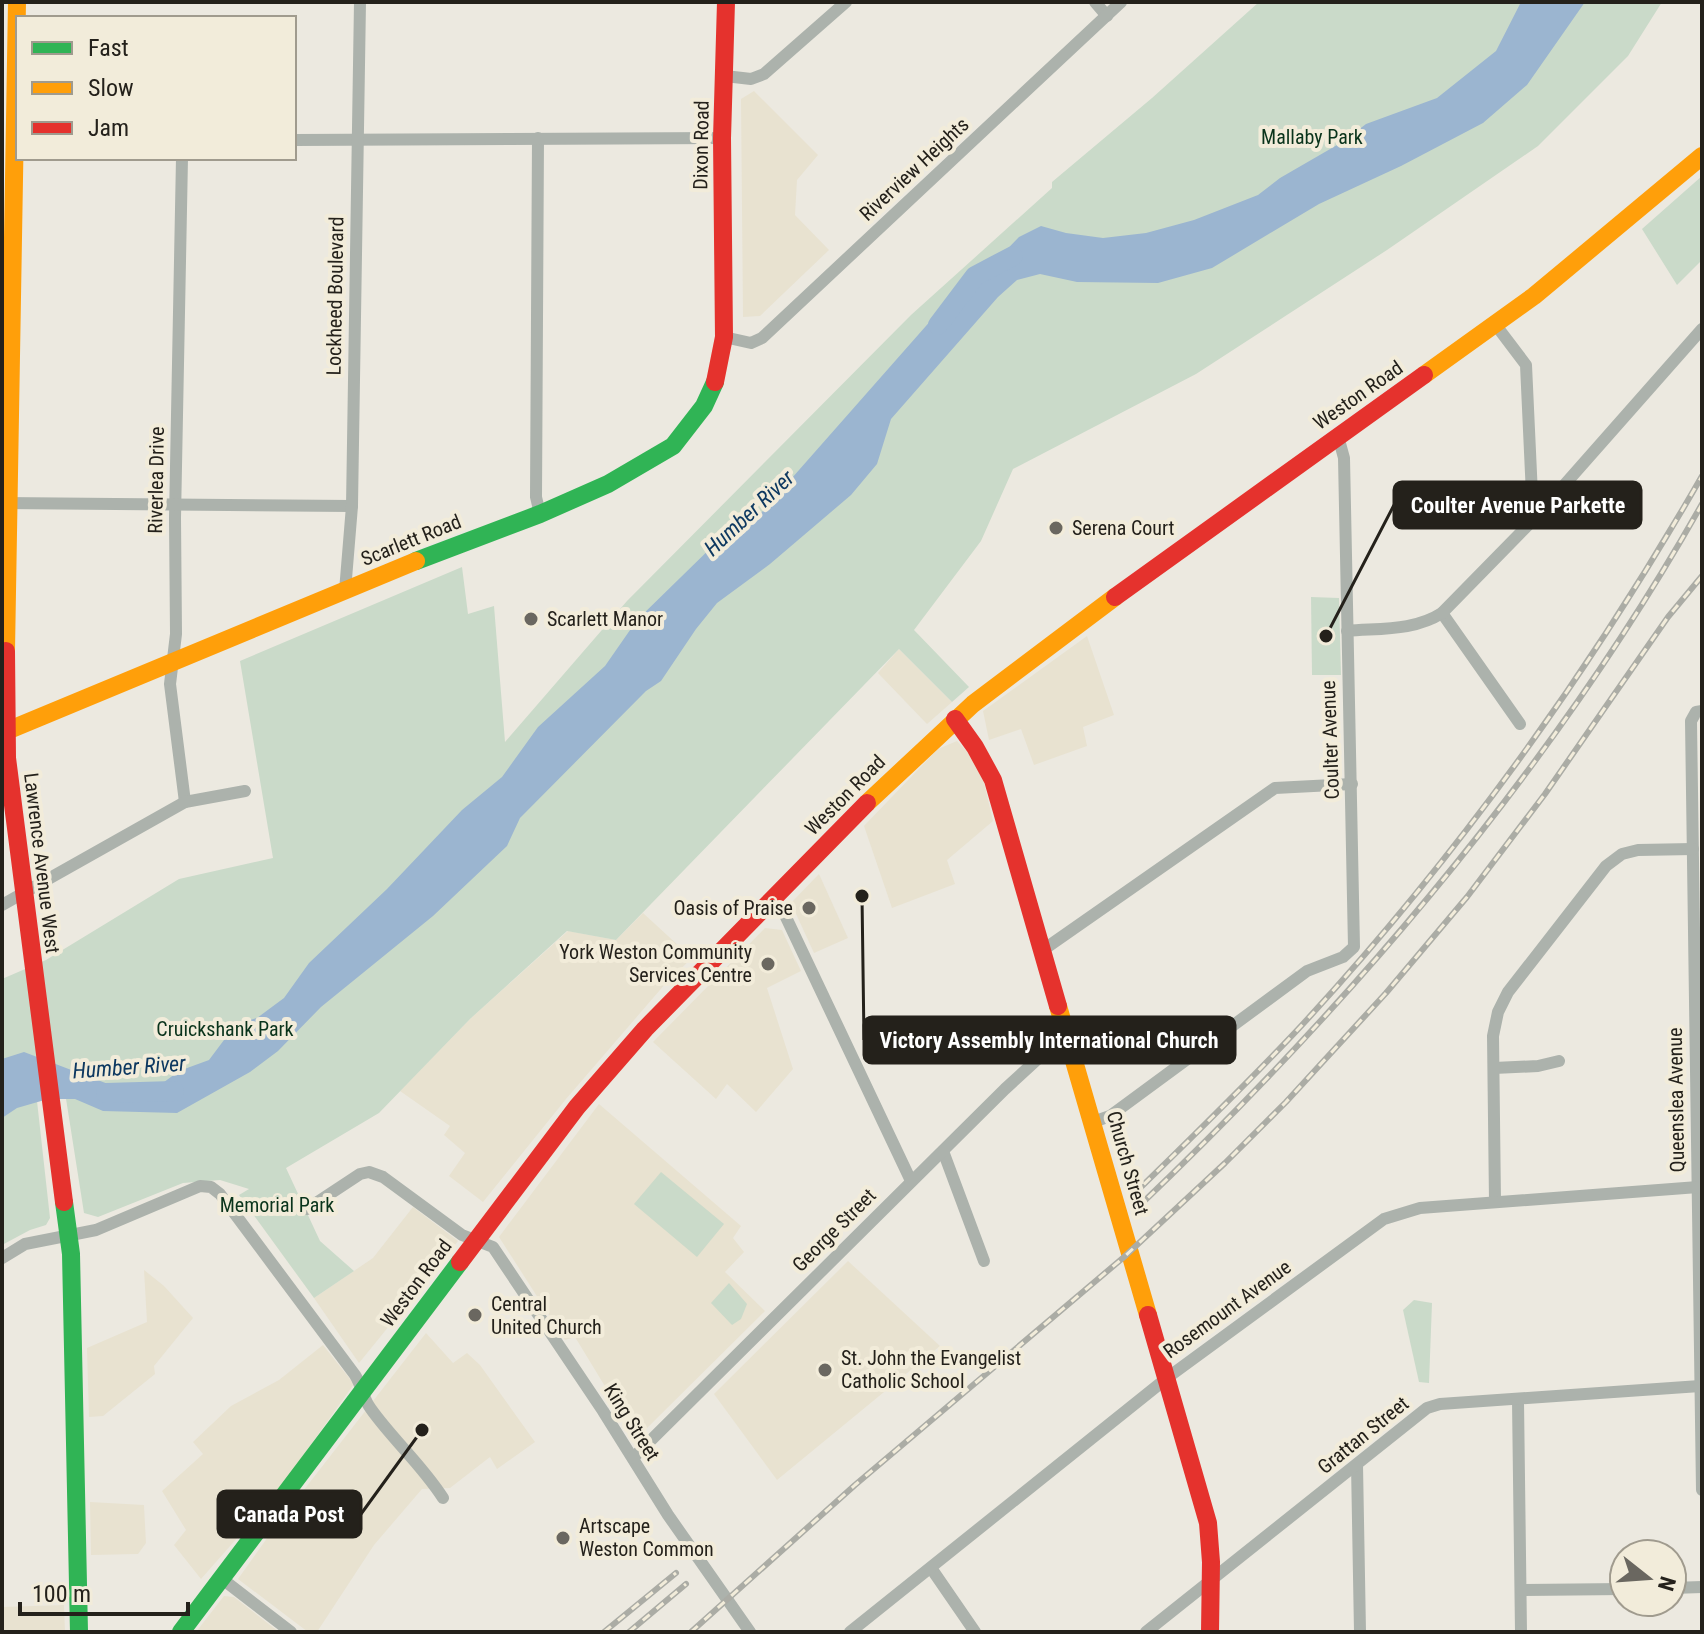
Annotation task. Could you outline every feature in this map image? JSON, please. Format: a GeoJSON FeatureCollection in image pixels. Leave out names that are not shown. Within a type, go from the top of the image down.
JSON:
{"type":"FeatureCollection","features":[{"type":"Feature","properties":{"kind":"main road","name":"Dixon Road"},"geometry":{"type":"LineString","coordinates":[[724,288],[722,138],[726,2]]}},
{"type":"Feature","properties":{"kind":"main road","name":"Lawrence Avenue West"},"geometry":{"type":"LineString","coordinates":[[16,25],[11,141],[4,732],[69,1235],[79,1632]]}},
{"type":"Feature","properties":{"kind":"main road","name":"Weston Road"},"geometry":{"type":"LineString","coordinates":[[181,1632],[363,1388],[607,1071],[857,812],[955,719],[1081,621],[1495,324],[1582,257],[1702,156]]}},
{"type":"Feature","properties":{"kind":"main road","name":"Scarlett Road"},"geometry":{"type":"LineString","coordinates":[[4,732],[457,544],[540,514],[608,484],[673,446],[704,406],[717,377],[724,337],[724,288]]}},
{"type":"Feature","properties":{"kind":"main road","name":"Church Street"},"geometry":{"type":"LineString","coordinates":[[955,719],[993,780],[1208,1523],[1210,1632]]}},
{"type":"Feature","properties":{"kind":"street","name":"Lockheed Boulevard"},"geometry":{"type":"LineString","coordinates":[[345,591],[352,506],[360,2]]}},
{"type":"Feature","properties":{"kind":"street"},"geometry":{"type":"LineString","coordinates":[[725,76],[751,79],[764,74],[846,2]]}},
{"type":"Feature","properties":{"kind":"street"},"geometry":{"type":"LineString","coordinates":[[1095,2],[1107,16]]}},
{"type":"Feature","properties":{"kind":"street","name":"Riverview Heights"},"geometry":{"type":"LineString","coordinates":[[724,337],[751,343],[762,338],[1121,2]]}},
{"type":"Feature","properties":{"kind":"street"},"geometry":{"type":"LineString","coordinates":[[538,138],[536,497],[540,514]]}},
{"type":"Feature","properties":{"kind":"street"},"geometry":{"type":"LineString","coordinates":[[296,140],[722,138]]}},
{"type":"Feature","properties":{"kind":"street","name":"Riverlea Drive"},"geometry":{"type":"LineString","coordinates":[[182,160],[175,504],[176,634],[170,684],[185,802]]}},
{"type":"Feature","properties":{"kind":"street"},"geometry":{"type":"LineString","coordinates":[[1495,324],[1526,365],[1532,495],[1536,517]]}},
{"type":"Feature","properties":{"kind":"street"},"geometry":{"type":"LineString","coordinates":[[1347,631],[1412,626],[1442,613],[1536,517],[1702,329]]}},
{"type":"Feature","properties":{"kind":"street","name":"Coulter Avenue"},"geometry":{"type":"LineString","coordinates":[[1093,1122],[1110,1116],[1307,971],[1343,957],[1354,947],[1344,458],[1338,436]]}},
{"type":"Feature","properties":{"kind":"street"},"geometry":{"type":"LineString","coordinates":[[5,503],[352,506]]}},
{"type":"Feature","properties":{"kind":"street"},"geometry":{"type":"LineString","coordinates":[[1442,613],[1520,724]]}},
{"type":"Feature","properties":{"kind":"street","name":"Queenslea Avenue"},"geometry":{"type":"LineString","coordinates":[[1699,711],[1691,721],[1702,1490]]}},
{"type":"Feature","properties":{"kind":"street"},"geometry":{"type":"LineString","coordinates":[[1043,950],[1275,788],[1352,784]]}},
{"type":"Feature","properties":{"kind":"street"},"geometry":{"type":"LineString","coordinates":[[2,905],[185,802],[245,791]]}},
{"type":"Feature","properties":{"kind":"street"},"geometry":{"type":"LineString","coordinates":[[1495,1202],[1493,1036],[1498,1012],[1508,992],[1606,866],[1622,854],[1638,850],[1693,849]]}},
{"type":"Feature","properties":{"kind":"street"},"geometry":{"type":"LineString","coordinates":[[774,899],[784,913],[911,1181]]}},
{"type":"Feature","properties":{"kind":"street","name":"George Street"},"geometry":{"type":"LineString","coordinates":[[633,1458],[1025,1069],[1067,1032]]}},
{"type":"Feature","properties":{"kind":"street"},"geometry":{"type":"LineString","coordinates":[[1494,1068],[1538,1066],[1559,1061]]}},
{"type":"Feature","properties":{"kind":"street"},"geometry":{"type":"LineString","coordinates":[[943,1151],[984,1261]]}},
{"type":"Feature","properties":{"kind":"street","name":"King Street"},"geometry":{"type":"LineString","coordinates":[[307,1209],[360,1174],[369,1172],[383,1177],[462,1235],[493,1247],[668,1515],[750,1632]]}},
{"type":"Feature","properties":{"kind":"street"},"geometry":{"type":"LineString","coordinates":[[2,1258],[25,1244],[96,1230],[200,1186],[211,1187],[220,1194],[363,1388],[370,1409],[443,1498]]}},
{"type":"Feature","properties":{"kind":"street","name":"Rosemount Avenue"},"geometry":{"type":"LineString","coordinates":[[850,1632],[1167,1378],[1384,1219],[1420,1208],[1698,1187]]}},
{"type":"Feature","properties":{"kind":"street","name":"Grattan Street"},"geometry":{"type":"LineString","coordinates":[[1146,1632],[1427,1408],[1440,1404],[1700,1386]]}},
{"type":"Feature","properties":{"kind":"street"},"geometry":{"type":"LineString","coordinates":[[1518,1401],[1521,1632]]}},
{"type":"Feature","properties":{"kind":"street"},"geometry":{"type":"LineString","coordinates":[[1357,1465],[1360,1632]]}},
{"type":"Feature","properties":{"kind":"street"},"geometry":{"type":"LineString","coordinates":[[931,1568],[975,1632]]}},
{"type":"Feature","properties":{"kind":"street"},"geometry":{"type":"LineString","coordinates":[[221,1578],[291,1632]]}},
{"type":"Feature","properties":{"kind":"street"},"geometry":{"type":"LineString","coordinates":[[1521,1590],[1608,1589]]}},
{"type":"Feature","properties":{"kind":"shaded area"},"geometry":{"type":"Polygon","coordinates":[[[754,91],[818,155],[797,180],[795,215],[829,250],[760,316],[743,317],[741,99],[754,91]]]}},
{"type":"Feature","properties":{"kind":"shaded area"},"geometry":{"type":"Polygon","coordinates":[[[1087,636],[1114,715],[1083,727],[1087,746],[1034,765],[1021,729],[989,740],[983,711],[1087,636]]]}},
{"type":"Feature","properties":{"kind":"shaded area"},"geometry":{"type":"Polygon","coordinates":[[[899,649],[952,702],[927,724],[878,673],[899,649]]]}},
{"type":"Feature","properties":{"kind":"shaded area"},"geometry":{"type":"Polygon","coordinates":[[[957,741],[980,766],[993,821],[947,860],[955,884],[892,908],[864,826],[938,749],[957,741]]]}},
{"type":"Feature","properties":{"kind":"shaded area"},"geometry":{"type":"Polygon","coordinates":[[[819,874],[848,938],[814,953],[791,903],[819,874]]]}},
{"type":"Feature","properties":{"kind":"shaded area"},"geometry":{"type":"Polygon","coordinates":[[[643,913],[692,958],[666,983],[566,1099],[483,1202],[449,1176],[465,1153],[444,1135],[450,1126],[400,1091],[470,1019],[568,931],[616,940],[643,913]]]}},
{"type":"Feature","properties":{"kind":"shaded area"},"geometry":{"type":"Polygon","coordinates":[[[765,928],[782,930],[801,971],[767,988],[793,1069],[756,1112],[727,1084],[716,1099],[653,1042],[765,928]]]}},
{"type":"Feature","properties":{"kind":"shaded area"},"geometry":{"type":"Polygon","coordinates":[[[599,1104],[741,1226],[733,1238],[744,1252],[725,1272],[765,1311],[641,1434],[634,1434],[575,1337],[565,1340],[499,1237],[599,1104]]]}},
{"type":"Feature","properties":{"kind":"shaded area"},"geometry":{"type":"Polygon","coordinates":[[[413,1207],[458,1241],[359,1363],[314,1298],[373,1258],[413,1207]]]}},
{"type":"Feature","properties":{"kind":"shaded area","name":"St. John the Evangelist Catholic School"},"geometry":{"type":"Polygon","coordinates":[[[848,1261],[940,1346],[777,1480],[714,1394],[848,1261]]]}},
{"type":"Feature","properties":{"kind":"shaded area"},"geometry":{"type":"Polygon","coordinates":[[[144,1270],[164,1286],[193,1318],[154,1366],[155,1374],[103,1416],[89,1417],[87,1348],[147,1322],[144,1270]]]}},
{"type":"Feature","properties":{"kind":"shaded area"},"geometry":{"type":"Polygon","coordinates":[[[426,1333],[453,1363],[467,1353],[480,1365],[535,1442],[497,1469],[490,1457],[450,1488],[422,1489],[374,1545],[317,1632],[308,1632],[238,1579],[426,1333]]]}},
{"type":"Feature","properties":{"kind":"shaded area"},"geometry":{"type":"Polygon","coordinates":[[[323,1345],[354,1384],[275,1495],[201,1579],[174,1545],[186,1530],[162,1491],[203,1454],[193,1442],[231,1406],[279,1380],[323,1345]]]}},
{"type":"Feature","properties":{"kind":"shaded area"},"geometry":{"type":"Polygon","coordinates":[[[90,1502],[144,1505],[146,1543],[138,1554],[91,1555],[90,1502]]]}},
{"type":"Feature","properties":{"kind":"shaded area"},"geometry":{"type":"Polygon","coordinates":[[[224,1596],[234,1597],[279,1632],[196,1632],[224,1596]]]}},
{"type":"Feature","properties":{"kind":"shaded area"},"geometry":{"type":"Polygon","coordinates":[[[64,1605],[65,1632],[2,1632],[3,1607],[64,1605]]]}},
{"type":"Feature","properties":{"kind":"green space","name":"Cruickshank Park"},"geometry":{"type":"Polygon","coordinates":[[[1259,2],[1662,2],[1628,56],[1538,146],[1387,250],[1196,374],[1013,469],[981,541],[914,630],[969,687],[952,702],[899,649],[616,940],[567,931],[470,1019],[379,1113],[286,1168],[320,1241],[354,1271],[314,1298],[239,1195],[249,1189],[220,1180],[183,1183],[98,1217],[84,1213],[61,1067],[32,1056],[50,1218],[46,1225],[2,1245],[2,979],[46,960],[179,879],[273,858],[240,661],[462,567],[468,614],[494,606],[505,742],[627,601],[911,315],[1052,188],[1052,182],[1259,2]]]}},
{"type":"Feature","properties":{"kind":"green space"},"geometry":{"type":"Polygon","coordinates":[[[1702,176],[1702,260],[1677,285],[1642,229],[1702,176]]]}},
{"type":"Feature","properties":{"kind":"green space"},"geometry":{"type":"Polygon","coordinates":[[[1311,597],[1339,598],[1341,675],[1312,675],[1311,597]]]}},
{"type":"Feature","properties":{"kind":"green space"},"geometry":{"type":"Polygon","coordinates":[[[661,1172],[724,1224],[697,1257],[634,1204],[661,1172]]]}},
{"type":"Feature","properties":{"kind":"green space"},"geometry":{"type":"Polygon","coordinates":[[[729,1283],[747,1304],[741,1319],[732,1325],[711,1303],[729,1283]]]}},
{"type":"Feature","properties":{"kind":"green space"},"geometry":{"type":"Polygon","coordinates":[[[1414,1300],[1432,1303],[1429,1383],[1419,1382],[1403,1310],[1414,1300]]]}},
{"type":"Feature","properties":{"kind":"water"},"geometry":{"type":"Polygon","coordinates":[[[1521,2],[1585,2],[1527,85],[1483,123],[1319,204],[1212,268],[1158,283],[1077,282],[1040,274],[1017,280],[998,297],[891,419],[877,464],[851,495],[770,564],[717,603],[661,681],[646,691],[520,818],[507,846],[433,916],[321,1007],[278,1051],[250,1072],[177,1113],[103,1111],[75,1099],[48,1099],[17,1108],[2,1118],[2,1059],[24,1052],[137,1095],[148,1094],[179,1071],[209,1060],[236,1024],[257,1018],[284,998],[309,963],[387,889],[462,810],[502,777],[538,727],[605,666],[637,620],[724,535],[762,512],[933,318],[960,298],[1019,237],[1041,226],[1103,238],[1146,233],[1194,220],[1258,195],[1366,124],[1437,98],[1496,51],[1521,2]]]}},
{"type":"Feature","properties":{"kind":"waterway","name":"Humber River"},"geometry":{"type":"LineString","coordinates":[[938,325],[975,276],[1013,256]]}},
{"type":"Feature","properties":{"kind":"waterway","name":"Humber River"},"geometry":{"type":"LineString","coordinates":[[106,1093],[174,1091]]}},
{"type":"Feature","properties":{"kind":"railway"},"geometry":{"type":"LineString","coordinates":[[1131,1197],[1302,1025],[1414,896],[1517,762],[1566,692],[1659,549],[1702,476]]}},
{"type":"Feature","properties":{"kind":"railway"},"geometry":{"type":"LineString","coordinates":[[1135,1210],[1295,1049],[1445,878],[1581,696],[1644,602],[1702,504]]}},
{"type":"Feature","properties":{"kind":"railway"},"geometry":{"type":"LineString","coordinates":[[691,1632],[855,1485],[1124,1257],[1286,1102],[1386,993],[1467,897],[1545,794],[1668,617],[1702,576]]}},
{"type":"Feature","properties":{"kind":"railway"},"geometry":{"type":"LineString","coordinates":[[604,1632],[676,1573]]}},
{"type":"Feature","properties":{"kind":"railway"},"geometry":{"type":"LineString","coordinates":[[629,1632],[686,1584]]}},
{"type":"Feature","properties":{"kind":"traffic: fast"},"geometry":{"type":"LineString","coordinates":[[416,561],[540,514],[608,484],[673,446],[704,406],[715,382]]}},
{"type":"Feature","properties":{"kind":"traffic: fast"},"geometry":{"type":"LineString","coordinates":[[64,1202],[71,1254],[79,1632]]}},
{"type":"Feature","properties":{"kind":"traffic: fast"},"geometry":{"type":"LineString","coordinates":[[181,1632],[460,1262]]}},
{"type":"Feature","properties":{"kind":"traffic: slow"},"geometry":{"type":"LineString","coordinates":[[17,2],[17,16]]}},
{"type":"Feature","properties":{"kind":"traffic: slow"},"geometry":{"type":"LineString","coordinates":[[6,651],[16,61]]}},
{"type":"Feature","properties":{"kind":"traffic: slow"},"geometry":{"type":"LineString","coordinates":[[1424,375],[1534,296],[1702,156]]}},
{"type":"Feature","properties":{"kind":"traffic: slow"},"geometry":{"type":"LineString","coordinates":[[2,733],[416,561]]}},
{"type":"Feature","properties":{"kind":"traffic: slow"},"geometry":{"type":"LineString","coordinates":[[867,803],[973,704],[1115,597]]}},
{"type":"Feature","properties":{"kind":"traffic: slow"},"geometry":{"type":"LineString","coordinates":[[1058,1006],[1148,1315]]}},
{"type":"Feature","properties":{"kind":"traffic: jam"},"geometry":{"type":"LineString","coordinates":[[715,382],[724,337],[722,138],[726,2]]}},
{"type":"Feature","properties":{"kind":"traffic: jam"},"geometry":{"type":"LineString","coordinates":[[1115,597],[1424,375]]}},
{"type":"Feature","properties":{"kind":"traffic: jam"},"geometry":{"type":"LineString","coordinates":[[6,651],[7,758],[64,1202]]}},
{"type":"Feature","properties":{"kind":"traffic: jam"},"geometry":{"type":"LineString","coordinates":[[955,719],[993,780],[1058,1006]]}},
{"type":"Feature","properties":{"kind":"traffic: jam"},"geometry":{"type":"LineString","coordinates":[[460,1262],[577,1107],[645,1029],[867,803]]}},
{"type":"Feature","properties":{"kind":"traffic: jam"},"geometry":{"type":"LineString","coordinates":[[1148,1315],[1208,1523],[1210,1632]]}},
{"type":"Feature","properties":{"kind":"place","name":"Serena Court"},"geometry":{"type":"Point","coordinates":[1056,528]}},
{"type":"Feature","properties":{"kind":"place","name":"Scarlett Manor"},"geometry":{"type":"Point","coordinates":[531,619]}},
{"type":"Feature","properties":{"kind":"place","name":"Coulter Avenue Parkette"},"geometry":{"type":"Point","coordinates":[1326,636]}},
{"type":"Feature","properties":{"kind":"place","name":"Victory Assembly International Church"},"geometry":{"type":"Point","coordinates":[862,896]}},
{"type":"Feature","properties":{"kind":"place","name":"Oasis of Praise"},"geometry":{"type":"Point","coordinates":[809,908]}},
{"type":"Feature","properties":{"kind":"place","name":"York Weston Community Services Centre"},"geometry":{"type":"Point","coordinates":[768,964]}},
{"type":"Feature","properties":{"kind":"place","name":"Central United Church"},"geometry":{"type":"Point","coordinates":[475,1315]}},
{"type":"Feature","properties":{"kind":"place","name":"St. John the Evangelist Catholic School"},"geometry":{"type":"Point","coordinates":[825,1370]}},
{"type":"Feature","properties":{"kind":"place","name":"Canada Post"},"geometry":{"type":"Point","coordinates":[422,1430]}},
{"type":"Feature","properties":{"kind":"place","name":"Artscape Weston Common"},"geometry":{"type":"Point","coordinates":[563,1538]}},
{"type":"Feature","properties":{"kind":"park label","name":"Mallaby Park"},"geometry":{"type":"Point","coordinates":[1312,137]}},
{"type":"Feature","properties":{"kind":"park label","name":"Memorial Park"},"geometry":{"type":"Point","coordinates":[277,1205]}}]}
